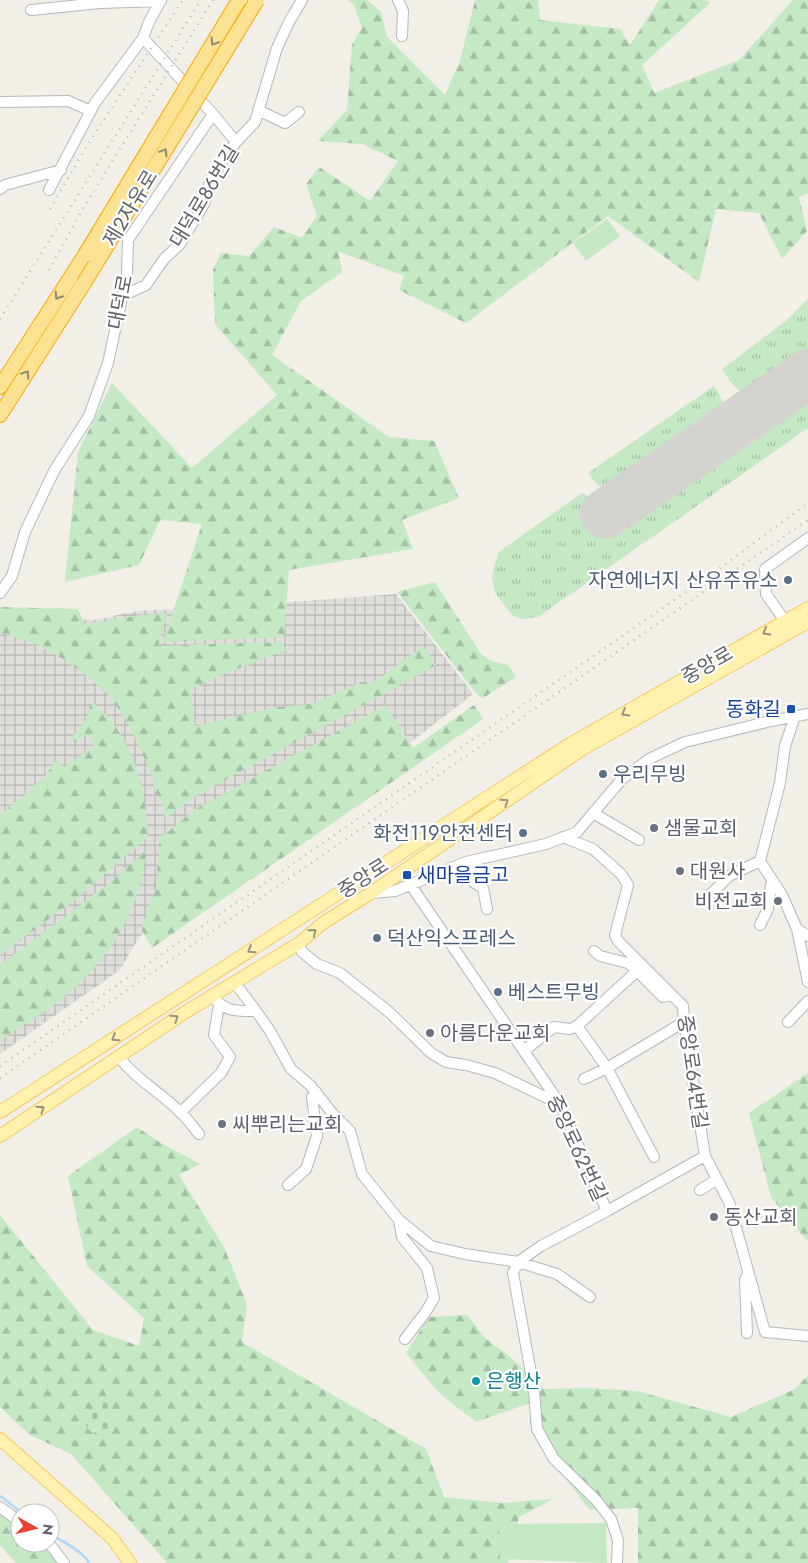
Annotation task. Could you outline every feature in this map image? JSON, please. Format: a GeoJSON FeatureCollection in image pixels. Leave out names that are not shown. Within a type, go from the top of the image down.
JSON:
{"type":"FeatureCollection","features":[{"type":"Feature","properties":{"kind":"highway","name":"제2자유로"},"geometry":{"type":"LineString","coordinates":[[0,387],[85,255],[239,0]]}},
{"type":"Feature","properties":{"kind":"highway","name":"제2자유로"},"geometry":{"type":"LineString","coordinates":[[0,415],[84,283],[257,0]]}},
{"type":"Feature","properties":{"kind":"main road","name":"중앙로"},"geometry":{"type":"LineString","coordinates":[[0,1112],[570,744],[808,608]]}},
{"type":"Feature","properties":{"kind":"main road","name":"중앙로"},"geometry":{"type":"LineString","coordinates":[[0,1136],[184,1013],[215,1001],[235,983],[298,944],[322,923],[371,893],[581,750],[808,622]]}},
{"type":"Feature","properties":{"kind":"main road"},"geometry":{"type":"LineString","coordinates":[[0,1440],[112,1538],[130,1563]]}},
{"type":"Feature","properties":{"kind":"street","name":"대덕로86번길"},"geometry":{"type":"LineString","coordinates":[[122,296],[146,285],[164,259],[180,244],[204,204],[211,178],[236,142],[255,122],[277,48],[302,0]]}},
{"type":"Feature","properties":{"kind":"street"},"geometry":{"type":"LineString","coordinates":[[398,0],[403,11],[402,36]]}},
{"type":"Feature","properties":{"kind":"street"},"geometry":{"type":"LineString","coordinates":[[31,10],[100,3],[161,1]]}},
{"type":"Feature","properties":{"kind":"street"},"geometry":{"type":"LineString","coordinates":[[49,190],[91,111],[143,38],[149,22],[161,1]]}},
{"type":"Feature","properties":{"kind":"street"},"geometry":{"type":"LineString","coordinates":[[143,38],[213,114],[236,142]]}},
{"type":"Feature","properties":{"kind":"street"},"geometry":{"type":"LineString","coordinates":[[0,102],[68,101],[91,111]]}},
{"type":"Feature","properties":{"kind":"street"},"geometry":{"type":"LineString","coordinates":[[258,110],[285,123],[300,112]]}},
{"type":"Feature","properties":{"kind":"street","name":"대덕로"},"geometry":{"type":"LineString","coordinates":[[0,593],[12,576],[25,532],[54,471],[89,416],[108,363],[127,274],[128,240],[213,114]]}},
{"type":"Feature","properties":{"kind":"street"},"geometry":{"type":"LineString","coordinates":[[0,189],[5,185],[61,170]]}},
{"type":"Feature","properties":{"kind":"street"},"geometry":{"type":"LineString","coordinates":[[785,620],[766,594],[765,569],[808,538]]}},
{"type":"Feature","properties":{"kind":"street"},"geometry":{"type":"LineString","coordinates":[[371,893],[395,891],[466,862],[546,844],[577,832],[622,780],[649,760],[685,742],[808,714]]}},
{"type":"Feature","properties":{"kind":"street"},"geometry":{"type":"LineString","coordinates":[[795,716],[786,746],[780,783],[760,861],[782,895],[797,929],[808,982]]}},
{"type":"Feature","properties":{"kind":"street"},"geometry":{"type":"LineString","coordinates":[[593,813],[639,840]]}},
{"type":"Feature","properties":{"kind":"street","name":"중앙로64번길"},"geometry":{"type":"LineString","coordinates":[[563,837],[592,849],[621,874],[628,886],[615,935],[618,941],[683,1006],[705,1156],[729,1202],[765,1332],[808,1336]]}},
{"type":"Feature","properties":{"kind":"street"},"geometry":{"type":"LineString","coordinates":[[706,899],[729,876],[760,861]]}},
{"type":"Feature","properties":{"kind":"street"},"geometry":{"type":"LineString","coordinates":[[466,862],[473,882],[483,888],[487,909]]}},
{"type":"Feature","properties":{"kind":"street","name":"중앙로62번길"},"geometry":{"type":"LineString","coordinates":[[410,884],[560,1104],[607,1211],[541,1246],[518,1262]]}},
{"type":"Feature","properties":{"kind":"street"},"geometry":{"type":"LineString","coordinates":[[760,926],[768,909],[771,885],[774,884]]}},
{"type":"Feature","properties":{"kind":"street"},"geometry":{"type":"LineString","coordinates":[[797,929],[808,936]]}},
{"type":"Feature","properties":{"kind":"street"},"geometry":{"type":"LineString","coordinates":[[298,944],[302,952],[317,964],[340,973],[361,989],[439,1058],[446,1062],[495,1073],[560,1104]]}},
{"type":"Feature","properties":{"kind":"street"},"geometry":{"type":"LineString","coordinates":[[594,951],[600,956],[628,963],[663,997],[672,995]]}},
{"type":"Feature","properties":{"kind":"street"},"geometry":{"type":"LineString","coordinates":[[524,1051],[554,1027],[570,1029],[577,1026],[637,971]]}},
{"type":"Feature","properties":{"kind":"street"},"geometry":{"type":"LineString","coordinates":[[235,983],[270,1031],[291,1069],[310,1085],[350,1131],[362,1174],[399,1220],[431,1246],[465,1254],[518,1262],[557,1274],[590,1296]]}},
{"type":"Feature","properties":{"kind":"street"},"geometry":{"type":"LineString","coordinates":[[181,1112],[221,1073],[230,1057],[214,1035],[215,1001],[231,1010],[256,1012]]}},
{"type":"Feature","properties":{"kind":"street"},"geometry":{"type":"LineString","coordinates":[[788,1022],[808,1001]]}},
{"type":"Feature","properties":{"kind":"street"},"geometry":{"type":"LineString","coordinates":[[584,1079],[607,1068],[684,1022]]}},
{"type":"Feature","properties":{"kind":"street"},"geometry":{"type":"LineString","coordinates":[[577,1026],[607,1068],[654,1157]]}},
{"type":"Feature","properties":{"kind":"street"},"geometry":{"type":"LineString","coordinates":[[119,1057],[147,1086],[181,1112],[199,1134]]}},
{"type":"Feature","properties":{"kind":"street"},"geometry":{"type":"LineString","coordinates":[[288,1185],[306,1169],[317,1136],[312,1098],[316,1092]]}},
{"type":"Feature","properties":{"kind":"street"},"geometry":{"type":"LineString","coordinates":[[607,1211],[705,1156]]}},
{"type":"Feature","properties":{"kind":"street"},"geometry":{"type":"LineString","coordinates":[[700,1190],[716,1180]]}},
{"type":"Feature","properties":{"kind":"street"},"geometry":{"type":"LineString","coordinates":[[399,1220],[402,1237],[427,1268],[434,1298],[426,1313],[405,1339]]}},
{"type":"Feature","properties":{"kind":"street"},"geometry":{"type":"LineString","coordinates":[[518,1262],[513,1273],[534,1390],[537,1429],[554,1459],[596,1500],[612,1519],[618,1540],[616,1563]]}},
{"type":"Feature","properties":{"kind":"street","name":"중앙로64번길"},"geometry":{"type":"LineString","coordinates":[[747,1333],[745,1280],[749,1273]]}},
{"type":"Feature","properties":{"kind":"shaded area"},"geometry":{"type":"Polygon","coordinates":[[[396,594],[473,694],[415,739],[139,937],[120,970],[0,1054],[0,618],[93,620],[138,611],[396,594]]]}},
{"type":"Feature","properties":{"kind":"green space"},"geometry":{"type":"Polygon","coordinates":[[[347,0],[367,0],[381,12],[387,37],[445,95],[460,61],[475,0],[538,0],[540,20],[620,29],[630,45],[659,0],[704,0],[711,2],[642,65],[654,93],[739,60],[793,0],[808,0],[808,193],[799,197],[807,231],[782,259],[759,213],[716,209],[699,282],[608,216],[466,323],[399,290],[404,276],[338,251],[342,272],[301,301],[272,355],[389,437],[434,441],[459,498],[402,520],[413,549],[289,570],[284,637],[163,642],[202,524],[160,520],[139,565],[65,582],[78,452],[112,383],[192,468],[277,395],[215,324],[213,270],[221,253],[249,256],[274,227],[302,238],[317,216],[306,184],[319,167],[370,201],[398,161],[362,144],[318,141],[347,110],[352,44],[362,28],[354,5],[347,0]]]}},
{"type":"Feature","properties":{"kind":"green space"},"geometry":{"type":"Polygon","coordinates":[[[607,219],[620,236],[586,261],[573,243],[607,219]]]}},
{"type":"Feature","properties":{"kind":"green space"},"geometry":{"type":"Polygon","coordinates":[[[808,299],[808,358],[759,392],[746,394],[741,392],[732,384],[722,369],[787,320],[808,299]]]}},
{"type":"Feature","properties":{"kind":"green space"},"geometry":{"type":"Polygon","coordinates":[[[808,385],[808,428],[538,617],[521,619],[513,616],[495,593],[492,577],[499,552],[582,493],[589,497],[607,525],[808,385]]]}},
{"type":"Feature","properties":{"kind":"green space"},"geometry":{"type":"Polygon","coordinates":[[[714,386],[723,403],[723,412],[718,421],[618,488],[608,489],[600,486],[588,473],[714,386]]]}},
{"type":"Feature","properties":{"kind":"green space"},"geometry":{"type":"Polygon","coordinates":[[[435,582],[481,654],[491,661],[508,665],[516,677],[483,698],[479,697],[397,592],[435,582]]]}},
{"type":"Feature","properties":{"kind":"green space"},"geometry":{"type":"Polygon","coordinates":[[[0,607],[78,609],[85,624],[141,615],[168,613],[158,646],[282,642],[286,650],[212,679],[191,690],[195,726],[278,707],[312,704],[361,682],[371,684],[423,646],[436,665],[194,797],[165,819],[162,801],[156,794],[150,770],[131,729],[112,699],[90,678],[63,659],[36,644],[0,633],[0,607]]]}},
{"type":"Feature","properties":{"kind":"green space"},"geometry":{"type":"Polygon","coordinates":[[[91,700],[113,722],[136,766],[143,793],[148,837],[76,899],[0,955],[0,815],[44,777],[57,759],[64,767],[94,746],[89,735],[75,742],[70,740],[87,718],[91,700]]]}},
{"type":"Feature","properties":{"kind":"green space"},"geometry":{"type":"Polygon","coordinates":[[[386,705],[413,748],[474,705],[483,719],[152,948],[141,929],[156,888],[160,838],[196,809],[386,705]]]}},
{"type":"Feature","properties":{"kind":"green space"},"geometry":{"type":"Polygon","coordinates":[[[147,849],[143,872],[130,913],[120,932],[96,966],[56,1004],[0,1040],[0,965],[107,885],[147,849]]]}},
{"type":"Feature","properties":{"kind":"green space"},"geometry":{"type":"Polygon","coordinates":[[[808,1073],[808,1242],[771,1197],[749,1113],[808,1073]]]}},
{"type":"Feature","properties":{"kind":"green space"},"geometry":{"type":"Polygon","coordinates":[[[137,1127],[159,1142],[200,1164],[179,1175],[224,1247],[247,1304],[242,1342],[426,1449],[444,1497],[502,1503],[553,1499],[519,1517],[508,1563],[167,1563],[71,1454],[30,1435],[0,1407],[0,1215],[93,1330],[139,1346],[144,1318],[87,1266],[68,1176],[137,1127]]]}},
{"type":"Feature","properties":{"kind":"green space"},"geometry":{"type":"Polygon","coordinates":[[[467,1315],[486,1339],[508,1355],[544,1389],[586,1388],[637,1391],[731,1417],[795,1389],[808,1375],[808,1563],[638,1563],[638,1508],[590,1510],[568,1482],[529,1422],[533,1402],[476,1422],[439,1393],[406,1353],[429,1317],[467,1315]]]}},
{"type":"Feature","properties":{"kind":"green space"},"geometry":{"type":"Polygon","coordinates":[[[103,1402],[111,1404],[113,1431],[97,1434],[91,1432],[86,1425],[94,1408],[103,1402]]]}},
{"type":"Feature","properties":{"kind":"green space"},"geometry":{"type":"Polygon","coordinates":[[[0,1514],[10,1521],[10,1553],[50,1553],[57,1563],[16,1563],[0,1545],[0,1514]]]}},
{"type":"Feature","properties":{"kind":"green space"},"geometry":{"type":"Polygon","coordinates":[[[606,1523],[607,1563],[500,1559],[499,1524],[606,1523]]]}},
{"type":"Feature","properties":{"kind":"waterway"},"geometry":{"type":"LineString","coordinates":[[0,1496],[10,1504]]}},
{"type":"Feature","properties":{"kind":"waterway"},"geometry":{"type":"LineString","coordinates":[[60,1540],[77,1551],[89,1563]]}},
{"type":"Feature","properties":{"kind":"runway"},"geometry":{"type":"LineString","coordinates":[[605,514],[808,374]]}},
{"type":"Feature","properties":{"kind":"railway"},"geometry":{"type":"LineString","coordinates":[[50,209],[90,141],[183,0]]}},
{"type":"Feature","properties":{"kind":"railway"},"geometry":{"type":"LineString","coordinates":[[0,319],[201,0]]}},
{"type":"Feature","properties":{"kind":"railway"},"geometry":{"type":"LineString","coordinates":[[49,270],[82,210],[213,0]]}},
{"type":"Feature","properties":{"kind":"railway"},"geometry":{"type":"LineString","coordinates":[[0,1066],[712,574],[808,503]]}},
{"type":"Feature","properties":{"kind":"railway"},"geometry":{"type":"LineString","coordinates":[[0,1078],[808,520]]}},
{"type":"Feature","properties":{"kind":"place","name":"자연에너지 산유주유소"},"geometry":{"type":"Point","coordinates":[788,580]}},
{"type":"Feature","properties":{"kind":"place","name":"동화길"},"geometry":{"type":"Point","coordinates":[791,709]}},
{"type":"Feature","properties":{"kind":"place","name":"우리무빙"},"geometry":{"type":"Point","coordinates":[603,774]}},
{"type":"Feature","properties":{"kind":"place","name":"샘물교회"},"geometry":{"type":"Point","coordinates":[654,828]}},
{"type":"Feature","properties":{"kind":"place","name":"화전119안전센터"},"geometry":{"type":"Point","coordinates":[523,833]}},
{"type":"Feature","properties":{"kind":"place","name":"대원사"},"geometry":{"type":"Point","coordinates":[680,871]}},
{"type":"Feature","properties":{"kind":"place","name":"새마을금고"},"geometry":{"type":"Point","coordinates":[407,875]}},
{"type":"Feature","properties":{"kind":"place","name":"비전교회"},"geometry":{"type":"Point","coordinates":[778,901]}},
{"type":"Feature","properties":{"kind":"place","name":"덕산익스프레스"},"geometry":{"type":"Point","coordinates":[377,938]}},
{"type":"Feature","properties":{"kind":"place","name":"베스트무빙"},"geometry":{"type":"Point","coordinates":[498,992]}},
{"type":"Feature","properties":{"kind":"place","name":"아름다운교회"},"geometry":{"type":"Point","coordinates":[430,1033]}},
{"type":"Feature","properties":{"kind":"place","name":"씨뿌리는교회"},"geometry":{"type":"Point","coordinates":[222,1124]}},
{"type":"Feature","properties":{"kind":"place","name":"동산교회"},"geometry":{"type":"Point","coordinates":[714,1217]}},
{"type":"Feature","properties":{"kind":"place","name":"은행산"},"geometry":{"type":"Point","coordinates":[476,1381]}}]}
